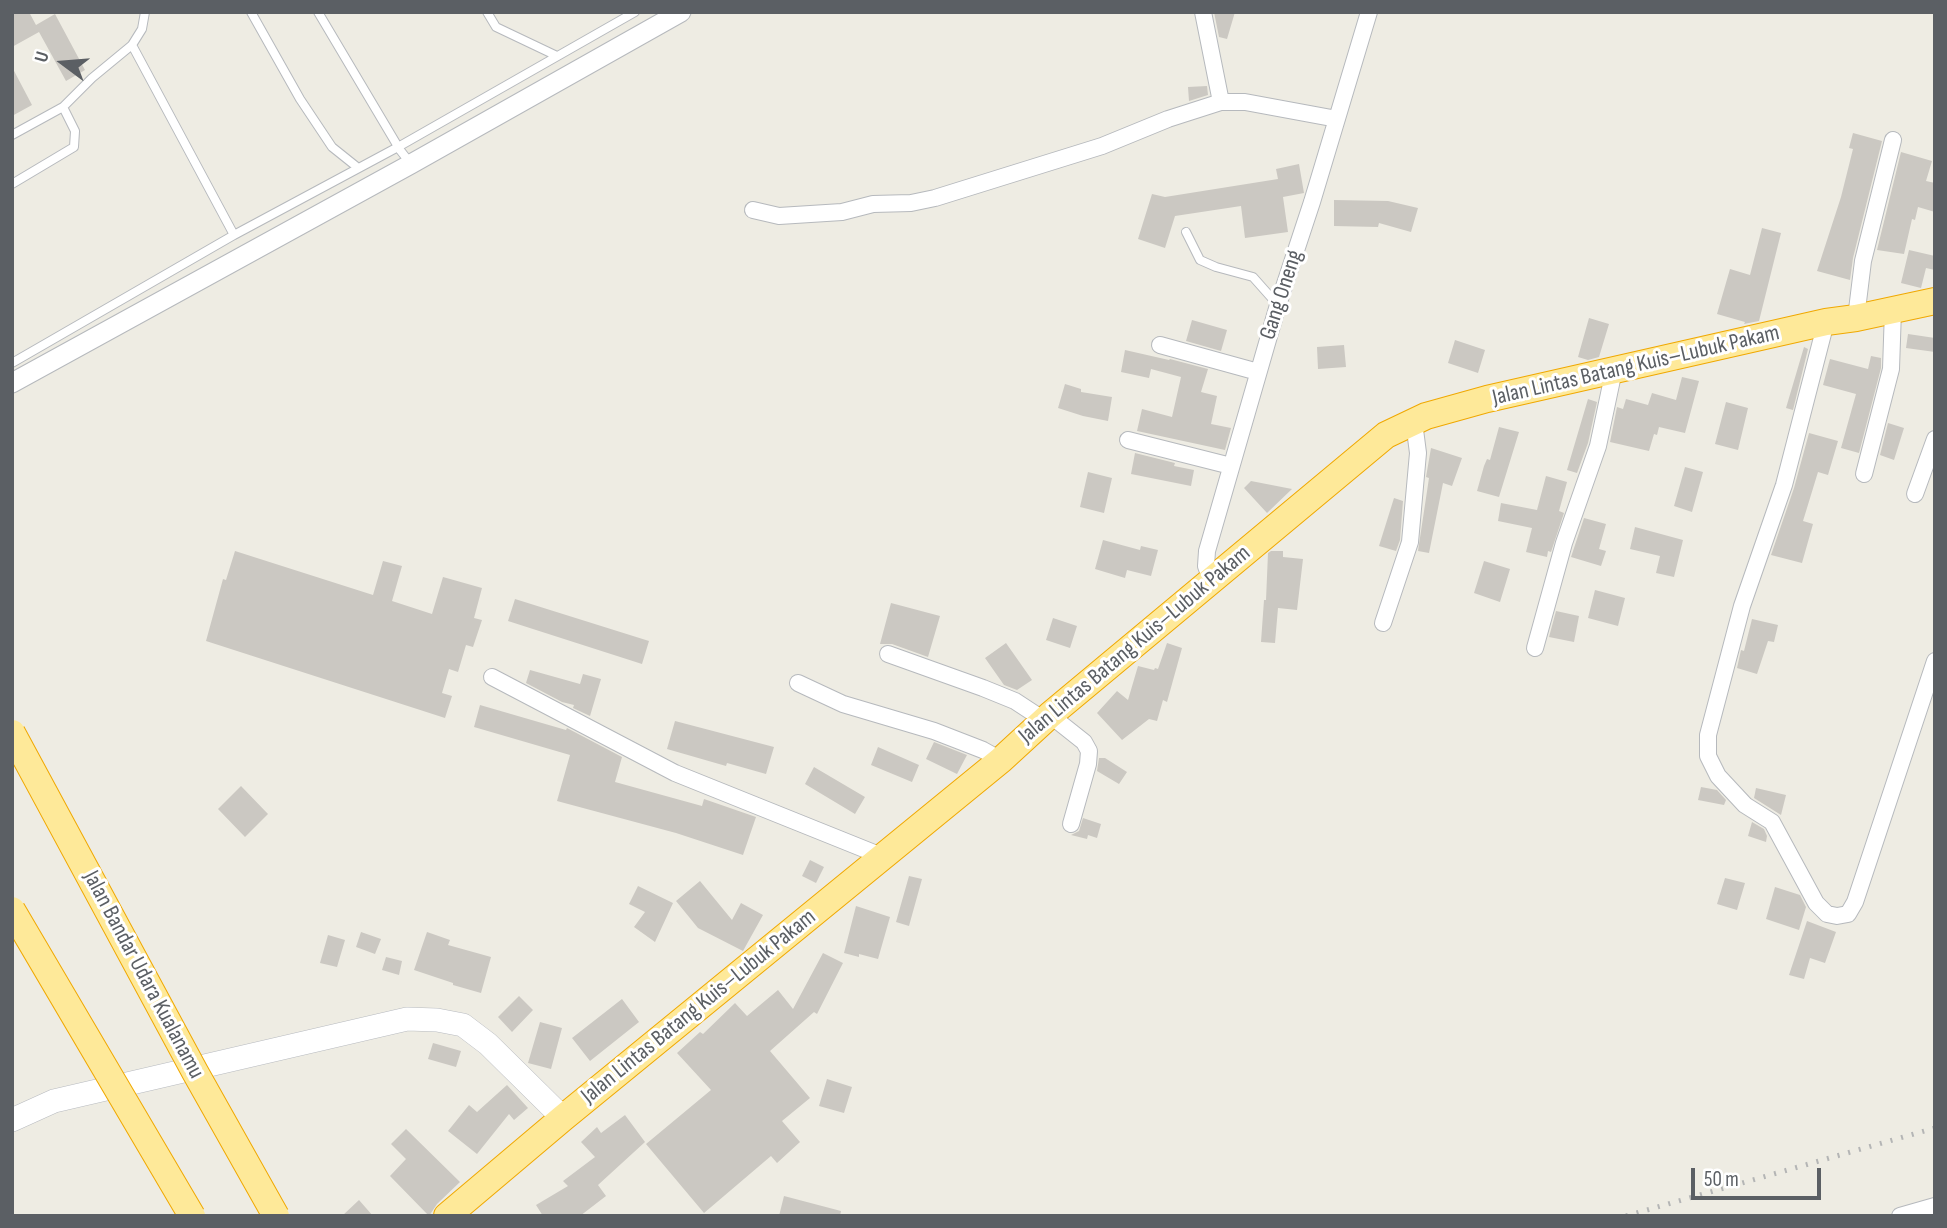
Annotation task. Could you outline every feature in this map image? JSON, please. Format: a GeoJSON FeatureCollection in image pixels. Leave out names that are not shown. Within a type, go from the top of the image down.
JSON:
{"type":"FeatureCollection","features":[{"type":"Feature","properties":{"kind":"highway","name":"Jalan Lintas Batang Kuis–Lubuk Pakam"},"geometry":{"type":"LineString","coordinates":[[447,1216],[1001,760],[1047,717],[1386,435],[1414,422],[1487,400],[1826,322],[1935,301]]}},
{"type":"Feature","properties":{"kind":"highway","name":"Jalan Bandar Udara Kualanamu"},"geometry":{"type":"LineString","coordinates":[[12,733],[276,1216]]}},
{"type":"Feature","properties":{"kind":"highway"},"geometry":{"type":"LineString","coordinates":[[12,910],[192,1216]]}},
{"type":"Feature","properties":{"kind":"main road"},"geometry":{"type":"LineString","coordinates":[[12,1120],[54,1101],[407,1019],[438,1020],[463,1025],[488,1044],[563,1118]]}},
{"type":"Feature","properties":{"kind":"street"},"geometry":{"type":"LineString","coordinates":[[1203,12],[1221,102]]}},
{"type":"Feature","properties":{"kind":"street","name":"Gang Oneng"},"geometry":{"type":"LineString","coordinates":[[1211,580],[1206,566],[1207,551],[1278,305],[1369,12]]}},
{"type":"Feature","properties":{"kind":"street"},"geometry":{"type":"LineString","coordinates":[[12,383],[411,164],[673,14]]}},
{"type":"Feature","properties":{"kind":"street"},"geometry":{"type":"LineString","coordinates":[[752,210],[779,216],[842,212],[873,204],[911,203],[935,198],[1101,146],[1168,119],[1221,102],[1245,102],[1336,119]]}},
{"type":"Feature","properties":{"kind":"street"},"geometry":{"type":"LineString","coordinates":[[1856,318],[1863,261],[1893,140]]}},
{"type":"Feature","properties":{"kind":"street"},"geometry":{"type":"LineString","coordinates":[[1864,474],[1891,369],[1893,310]]}},
{"type":"Feature","properties":{"kind":"street"},"geometry":{"type":"LineString","coordinates":[[1826,322],[1784,485],[1742,606],[1708,735],[1708,755],[1718,776],[1745,805],[1772,822],[1816,903],[1827,914],[1848,914],[1855,902],[1935,661]]}},
{"type":"Feature","properties":{"kind":"street"},"geometry":{"type":"LineString","coordinates":[[1160,345],[1258,372]]}},
{"type":"Feature","properties":{"kind":"street"},"geometry":{"type":"LineString","coordinates":[[1535,648],[1564,543],[1598,446],[1614,370]]}},
{"type":"Feature","properties":{"kind":"street"},"geometry":{"type":"LineString","coordinates":[[1382,623],[1410,542],[1418,453],[1414,422]]}},
{"type":"Feature","properties":{"kind":"street"},"geometry":{"type":"LineString","coordinates":[[1915,494],[1935,439]]}},
{"type":"Feature","properties":{"kind":"street"},"geometry":{"type":"LineString","coordinates":[[1128,440],[1231,466]]}},
{"type":"Feature","properties":{"kind":"street"},"geometry":{"type":"LineString","coordinates":[[888,654],[1014,701],[1047,717],[1084,742],[1089,751],[1088,765],[1071,824]]}},
{"type":"Feature","properties":{"kind":"street"},"geometry":{"type":"LineString","coordinates":[[492,677],[675,773],[884,857]]}},
{"type":"Feature","properties":{"kind":"street"},"geometry":{"type":"LineString","coordinates":[[798,683],[842,705],[934,731],[1001,760]]}},
{"type":"Feature","properties":{"kind":"street"},"geometry":{"type":"LineString","coordinates":[[1900,1216],[1935,1206]]}},
{"type":"Feature","properties":{"kind":"lane"},"geometry":{"type":"LineString","coordinates":[[12,135],[63,107],[132,45],[142,29],[145,12]]}},
{"type":"Feature","properties":{"kind":"lane"},"geometry":{"type":"LineString","coordinates":[[251,12],[300,99],[332,147],[357,167]]}},
{"type":"Feature","properties":{"kind":"lane"},"geometry":{"type":"LineString","coordinates":[[318,12],[397,146],[411,164]]}},
{"type":"Feature","properties":{"kind":"lane"},"geometry":{"type":"LineString","coordinates":[[487,12],[496,27],[557,56]]}},
{"type":"Feature","properties":{"kind":"lane"},"geometry":{"type":"LineString","coordinates":[[12,363],[234,235],[635,12]]}},
{"type":"Feature","properties":{"kind":"lane"},"geometry":{"type":"LineString","coordinates":[[132,45],[234,235]]}},
{"type":"Feature","properties":{"kind":"lane"},"geometry":{"type":"LineString","coordinates":[[12,184],[74,147],[75,131],[63,107]]}},
{"type":"Feature","properties":{"kind":"lane"},"geometry":{"type":"LineString","coordinates":[[1186,232],[1200,260],[1253,277],[1278,305]]}},
{"type":"Feature","properties":{"kind":"building"},"geometry":{"type":"Polygon","coordinates":[[[12,12],[29,12],[36,25],[55,14],[85,70],[66,81],[39,32],[12,47],[12,12]]]}},
{"type":"Feature","properties":{"kind":"building"},"geometry":{"type":"Polygon","coordinates":[[[1214,12],[1235,12],[1227,39],[1219,37],[1214,12]]]}},
{"type":"Feature","properties":{"kind":"building"},"geometry":{"type":"Polygon","coordinates":[[[12,67],[32,105],[12,116],[12,67]]]}},
{"type":"Feature","properties":{"kind":"building"},"geometry":{"type":"Polygon","coordinates":[[[1207,86],[1208,95],[1189,101],[1188,87],[1207,86]]]}},
{"type":"Feature","properties":{"kind":"building"},"geometry":{"type":"Polygon","coordinates":[[[1853,133],[1882,141],[1850,280],[1817,271],[1841,197],[1853,149],[1849,148],[1853,133]]]}},
{"type":"Feature","properties":{"kind":"building"},"geometry":{"type":"Polygon","coordinates":[[[1901,152],[1932,161],[1926,181],[1935,183],[1935,212],[1918,207],[1915,220],[1912,219],[1904,254],[1877,250],[1901,152]]]}},
{"type":"Feature","properties":{"kind":"building"},"geometry":{"type":"Polygon","coordinates":[[[1299,164],[1304,193],[1283,197],[1288,232],[1245,238],[1241,206],[1175,216],[1165,248],[1138,239],[1152,194],[1165,197],[1278,179],[1276,169],[1299,164]]]}},
{"type":"Feature","properties":{"kind":"building"},"geometry":{"type":"Polygon","coordinates":[[[1334,200],[1388,201],[1418,208],[1411,232],[1379,223],[1378,227],[1334,226],[1334,200]]]}},
{"type":"Feature","properties":{"kind":"building"},"geometry":{"type":"Polygon","coordinates":[[[1762,228],[1781,233],[1759,321],[1744,324],[1745,322],[1717,314],[1730,269],[1750,275],[1762,228]]]}},
{"type":"Feature","properties":{"kind":"building"},"geometry":{"type":"Polygon","coordinates":[[[1909,250],[1935,256],[1935,270],[1926,268],[1921,288],[1901,283],[1909,250]]]}},
{"type":"Feature","properties":{"kind":"building"},"geometry":{"type":"Polygon","coordinates":[[[1589,318],[1609,324],[1599,357],[1588,360],[1578,357],[1589,318]]]}},
{"type":"Feature","properties":{"kind":"building"},"geometry":{"type":"Polygon","coordinates":[[[1192,320],[1227,330],[1221,351],[1186,341],[1192,320]]]}},
{"type":"Feature","properties":{"kind":"building"},"geometry":{"type":"Polygon","coordinates":[[[1908,334],[1935,338],[1935,352],[1906,348],[1908,334]]]}},
{"type":"Feature","properties":{"kind":"building"},"geometry":{"type":"Polygon","coordinates":[[[1455,340],[1485,350],[1478,373],[1448,363],[1455,340]]]}},
{"type":"Feature","properties":{"kind":"building"},"geometry":{"type":"Polygon","coordinates":[[[1344,345],[1346,367],[1318,369],[1317,347],[1344,345]]]}},
{"type":"Feature","properties":{"kind":"building"},"geometry":{"type":"Polygon","coordinates":[[[1804,347],[1808,349],[1793,410],[1786,408],[1804,347]]]}},
{"type":"Feature","properties":{"kind":"building"},"geometry":{"type":"Polygon","coordinates":[[[1125,350],[1208,369],[1201,392],[1217,396],[1211,424],[1231,428],[1225,450],[1137,431],[1142,409],[1172,417],[1181,377],[1151,369],[1149,378],[1121,372],[1125,350]]]}},
{"type":"Feature","properties":{"kind":"building"},"geometry":{"type":"Polygon","coordinates":[[[1871,356],[1881,358],[1881,368],[1859,453],[1841,448],[1856,394],[1823,385],[1830,359],[1868,369],[1871,356]]]}},
{"type":"Feature","properties":{"kind":"building"},"geometry":{"type":"Polygon","coordinates":[[[1682,377],[1699,381],[1685,433],[1659,427],[1649,451],[1610,442],[1617,407],[1623,409],[1626,399],[1648,405],[1652,393],[1676,400],[1682,377]]]}},
{"type":"Feature","properties":{"kind":"building"},"geometry":{"type":"Polygon","coordinates":[[[1065,384],[1081,389],[1081,392],[1112,397],[1108,421],[1058,408],[1065,384]]]}},
{"type":"Feature","properties":{"kind":"building"},"geometry":{"type":"Polygon","coordinates":[[[1588,399],[1597,402],[1588,443],[1577,473],[1567,470],[1588,399]]]}},
{"type":"Feature","properties":{"kind":"building"},"geometry":{"type":"Polygon","coordinates":[[[1726,402],[1748,408],[1738,450],[1715,444],[1726,402]]]}},
{"type":"Feature","properties":{"kind":"building"},"geometry":{"type":"Polygon","coordinates":[[[1888,423],[1904,428],[1894,460],[1880,455],[1888,423]]]}},
{"type":"Feature","properties":{"kind":"building"},"geometry":{"type":"Polygon","coordinates":[[[1499,427],[1519,432],[1499,497],[1477,491],[1484,466],[1487,459],[1490,460],[1499,427]]]}},
{"type":"Feature","properties":{"kind":"building"},"geometry":{"type":"Polygon","coordinates":[[[1809,433],[1838,441],[1828,475],[1818,472],[1803,521],[1813,524],[1802,563],[1771,555],[1809,433]]]}},
{"type":"Feature","properties":{"kind":"building"},"geometry":{"type":"Polygon","coordinates":[[[1431,448],[1462,458],[1452,486],[1443,483],[1429,553],[1418,551],[1431,448]]]}},
{"type":"Feature","properties":{"kind":"building"},"geometry":{"type":"Polygon","coordinates":[[[1135,453],[1194,470],[1191,486],[1131,474],[1135,453]]]}},
{"type":"Feature","properties":{"kind":"building"},"geometry":{"type":"Polygon","coordinates":[[[1685,467],[1703,472],[1692,512],[1674,506],[1685,467]]]}},
{"type":"Feature","properties":{"kind":"building"},"geometry":{"type":"Polygon","coordinates":[[[1088,472],[1112,478],[1104,513],[1080,507],[1088,472]]]}},
{"type":"Feature","properties":{"kind":"building"},"geometry":{"type":"Polygon","coordinates":[[[1546,476],[1567,482],[1559,511],[1564,513],[1547,557],[1526,552],[1532,528],[1498,521],[1501,503],[1537,510],[1546,476]]]}},
{"type":"Feature","properties":{"kind":"building"},"geometry":{"type":"Polygon","coordinates":[[[1251,481],[1292,489],[1267,513],[1244,488],[1251,481]]]}},
{"type":"Feature","properties":{"kind":"building"},"geometry":{"type":"Polygon","coordinates":[[[1394,498],[1403,501],[1400,540],[1396,551],[1379,546],[1394,498]]]}},
{"type":"Feature","properties":{"kind":"building"},"geometry":{"type":"Polygon","coordinates":[[[1584,518],[1606,524],[1599,549],[1606,551],[1601,566],[1571,557],[1584,518]]]}},
{"type":"Feature","properties":{"kind":"building"},"geometry":{"type":"Polygon","coordinates":[[[1635,527],[1683,540],[1674,577],[1656,573],[1660,556],[1630,549],[1635,527]]]}},
{"type":"Feature","properties":{"kind":"building"},"geometry":{"type":"Polygon","coordinates":[[[1103,540],[1140,550],[1141,546],[1158,550],[1151,576],[1127,570],[1125,578],[1095,569],[1103,540]]]}},
{"type":"Feature","properties":{"kind":"building"},"geometry":{"type":"Polygon","coordinates":[[[235,551],[373,595],[383,561],[402,566],[392,601],[432,614],[443,577],[482,588],[474,618],[482,620],[473,647],[466,645],[458,672],[449,669],[442,693],[452,696],[445,718],[206,641],[223,579],[226,580],[235,551]]]}},
{"type":"Feature","properties":{"kind":"building"},"geometry":{"type":"Polygon","coordinates":[[[1283,551],[1283,557],[1303,559],[1297,610],[1278,608],[1275,643],[1261,642],[1268,553],[1283,551]]]}},
{"type":"Feature","properties":{"kind":"building"},"geometry":{"type":"Polygon","coordinates":[[[1484,561],[1510,569],[1500,602],[1474,593],[1484,561]]]}},
{"type":"Feature","properties":{"kind":"building"},"geometry":{"type":"Polygon","coordinates":[[[1595,590],[1625,598],[1618,626],[1588,618],[1595,590]]]}},
{"type":"Feature","properties":{"kind":"building"},"geometry":{"type":"Polygon","coordinates":[[[515,599],[649,641],[642,664],[508,621],[515,599]]]}},
{"type":"Feature","properties":{"kind":"building"},"geometry":{"type":"Polygon","coordinates":[[[891,603],[940,616],[928,657],[892,644],[880,644],[891,603]]]}},
{"type":"Feature","properties":{"kind":"building"},"geometry":{"type":"Polygon","coordinates":[[[1556,611],[1579,616],[1574,642],[1549,637],[1556,611]]]}},
{"type":"Feature","properties":{"kind":"building"},"geometry":{"type":"Polygon","coordinates":[[[1053,618],[1077,626],[1070,648],[1046,640],[1053,618]]]}},
{"type":"Feature","properties":{"kind":"building"},"geometry":{"type":"Polygon","coordinates":[[[1752,619],[1778,625],[1774,642],[1768,641],[1757,674],[1737,668],[1752,619]]]}},
{"type":"Feature","properties":{"kind":"building"},"geometry":{"type":"Polygon","coordinates":[[[1006,643],[1032,680],[1017,690],[1004,685],[985,658],[1006,643]]]}},
{"type":"Feature","properties":{"kind":"building"},"geometry":{"type":"Polygon","coordinates":[[[1167,643],[1182,648],[1167,702],[1163,700],[1157,721],[1149,719],[1122,740],[1097,713],[1117,691],[1128,700],[1138,666],[1158,669],[1167,643]]]}},
{"type":"Feature","properties":{"kind":"building"},"geometry":{"type":"Polygon","coordinates":[[[530,670],[580,684],[583,674],[601,679],[590,716],[573,708],[574,705],[562,702],[526,683],[530,670]]]}},
{"type":"Feature","properties":{"kind":"building"},"geometry":{"type":"Polygon","coordinates":[[[480,705],[566,730],[567,728],[622,757],[615,782],[702,806],[704,799],[756,817],[743,855],[676,833],[557,801],[570,755],[474,727],[480,705]]]}},
{"type":"Feature","properties":{"kind":"building"},"geometry":{"type":"Polygon","coordinates":[[[675,721],[774,747],[766,774],[667,749],[675,721]]]}},
{"type":"Feature","properties":{"kind":"building"},"geometry":{"type":"Polygon","coordinates":[[[934,742],[967,755],[957,774],[926,759],[934,742]]]}},
{"type":"Feature","properties":{"kind":"building"},"geometry":{"type":"Polygon","coordinates":[[[878,747],[919,765],[912,782],[871,765],[878,747]]]}},
{"type":"Feature","properties":{"kind":"building"},"geometry":{"type":"Polygon","coordinates":[[[1099,758],[1105,758],[1127,772],[1119,784],[1097,771],[1099,758]]]}},
{"type":"Feature","properties":{"kind":"building"},"geometry":{"type":"Polygon","coordinates":[[[814,767],[865,797],[855,814],[805,784],[814,767]]]}},
{"type":"Feature","properties":{"kind":"building"},"geometry":{"type":"Polygon","coordinates":[[[241,786],[268,814],[245,837],[218,809],[241,786]]]}},
{"type":"Feature","properties":{"kind":"building"},"geometry":{"type":"Polygon","coordinates":[[[1701,787],[1717,790],[1726,800],[1724,805],[1698,800],[1701,787]]]}},
{"type":"Feature","properties":{"kind":"building"},"geometry":{"type":"Polygon","coordinates":[[[1756,788],[1786,795],[1781,815],[1754,798],[1756,788]]]}},
{"type":"Feature","properties":{"kind":"building"},"geometry":{"type":"Polygon","coordinates":[[[1083,818],[1101,824],[1097,838],[1088,835],[1087,839],[1071,835],[1079,831],[1083,818]]]}},
{"type":"Feature","properties":{"kind":"building"},"geometry":{"type":"Polygon","coordinates":[[[1752,822],[1764,829],[1766,842],[1748,836],[1752,822]]]}},
{"type":"Feature","properties":{"kind":"building"},"geometry":{"type":"Polygon","coordinates":[[[810,860],[824,867],[816,883],[802,876],[810,860]]]}},
{"type":"Feature","properties":{"kind":"building"},"geometry":{"type":"Polygon","coordinates":[[[909,876],[922,879],[909,926],[896,922],[909,876]]]}},
{"type":"Feature","properties":{"kind":"building"},"geometry":{"type":"Polygon","coordinates":[[[1725,878],[1745,883],[1737,910],[1717,904],[1725,878]]]}},
{"type":"Feature","properties":{"kind":"building"},"geometry":{"type":"Polygon","coordinates":[[[700,881],[732,920],[741,903],[763,915],[743,951],[698,928],[676,901],[700,881]]]}},
{"type":"Feature","properties":{"kind":"building"},"geometry":{"type":"Polygon","coordinates":[[[638,886],[673,903],[655,942],[634,927],[645,912],[629,904],[638,886]]]}},
{"type":"Feature","properties":{"kind":"building"},"geometry":{"type":"Polygon","coordinates":[[[1775,887],[1800,895],[1806,907],[1799,930],[1766,919],[1775,887]]]}},
{"type":"Feature","properties":{"kind":"building"},"geometry":{"type":"Polygon","coordinates":[[[856,906],[890,917],[878,959],[844,953],[856,906]]]}},
{"type":"Feature","properties":{"kind":"building"},"geometry":{"type":"Polygon","coordinates":[[[1807,921],[1836,932],[1825,963],[1810,958],[1804,979],[1789,975],[1807,921]]]}},
{"type":"Feature","properties":{"kind":"building"},"geometry":{"type":"Polygon","coordinates":[[[361,932],[381,939],[375,954],[356,947],[361,932]]]}},
{"type":"Feature","properties":{"kind":"building"},"geometry":{"type":"Polygon","coordinates":[[[427,932],[450,940],[448,945],[491,957],[481,993],[414,970],[427,932]]]}},
{"type":"Feature","properties":{"kind":"building"},"geometry":{"type":"Polygon","coordinates":[[[328,935],[345,940],[337,967],[320,963],[328,935]]]}},
{"type":"Feature","properties":{"kind":"building"},"geometry":{"type":"Polygon","coordinates":[[[823,953],[843,963],[817,1014],[814,1012],[770,1051],[810,1098],[782,1121],[800,1142],[777,1163],[771,1156],[704,1213],[646,1144],[711,1090],[677,1053],[700,1032],[703,1034],[735,1003],[747,1016],[778,990],[793,1009],[823,953]]]}},
{"type":"Feature","properties":{"kind":"building"},"geometry":{"type":"Polygon","coordinates":[[[386,957],[402,961],[399,975],[382,970],[386,957]]]}},
{"type":"Feature","properties":{"kind":"building"},"geometry":{"type":"Polygon","coordinates":[[[519,996],[533,1010],[512,1032],[498,1017],[519,996]]]}},
{"type":"Feature","properties":{"kind":"building"},"geometry":{"type":"Polygon","coordinates":[[[622,999],[639,1022],[590,1061],[572,1038],[622,999]]]}},
{"type":"Feature","properties":{"kind":"building"},"geometry":{"type":"Polygon","coordinates":[[[540,1022],[562,1028],[551,1069],[528,1063],[540,1022]]]}},
{"type":"Feature","properties":{"kind":"building"},"geometry":{"type":"Polygon","coordinates":[[[433,1043],[461,1051],[456,1067],[428,1059],[433,1043]]]}},
{"type":"Feature","properties":{"kind":"building"},"geometry":{"type":"Polygon","coordinates":[[[827,1079],[852,1087],[844,1113],[819,1106],[827,1079]]]}},
{"type":"Feature","properties":{"kind":"building"},"geometry":{"type":"Polygon","coordinates":[[[507,1085],[528,1108],[514,1120],[509,1114],[477,1154],[448,1131],[469,1105],[477,1112],[507,1085]]]}},
{"type":"Feature","properties":{"kind":"building"},"geometry":{"type":"Polygon","coordinates":[[[625,1115],[645,1142],[598,1185],[606,1196],[580,1216],[543,1216],[536,1205],[568,1186],[563,1181],[595,1157],[581,1142],[597,1127],[601,1133],[625,1115]]]}},
{"type":"Feature","properties":{"kind":"building"},"geometry":{"type":"Polygon","coordinates":[[[406,1129],[460,1182],[437,1204],[429,1216],[390,1176],[406,1159],[391,1144],[406,1129]]]}},
{"type":"Feature","properties":{"kind":"building"},"geometry":{"type":"Polygon","coordinates":[[[784,1196],[841,1211],[840,1216],[779,1216],[784,1196]]]}},
{"type":"Feature","properties":{"kind":"building"},"geometry":{"type":"Polygon","coordinates":[[[359,1200],[373,1216],[342,1216],[359,1200]]]}},
{"type":"Feature","properties":{"kind":"railway"},"geometry":{"type":"LineString","coordinates":[[1626,1216],[1935,1128]]}}]}
